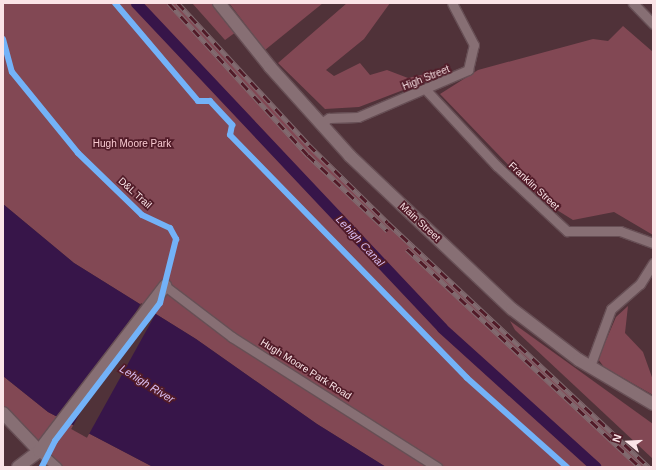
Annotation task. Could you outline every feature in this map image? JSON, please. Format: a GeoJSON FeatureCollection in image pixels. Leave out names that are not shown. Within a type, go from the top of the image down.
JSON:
{"type":"FeatureCollection","features":[{"type":"Feature","properties":{"kind":"street","name":"Main Street"},"geometry":{"type":"LineString","coordinates":[[219,3],[320,124],[512,309],[590,366],[653,404]]}},
{"type":"Feature","properties":{"kind":"street","name":"High Street"},"geometry":{"type":"LineString","coordinates":[[320,124],[329,118],[358,117],[427,91],[461,76],[472,63],[474,45],[452,3]]}},
{"type":"Feature","properties":{"kind":"street"},"geometry":{"type":"LineString","coordinates":[[633,3],[653,24]]}},
{"type":"Feature","properties":{"kind":"street","name":"Franklin Street"},"geometry":{"type":"LineString","coordinates":[[427,91],[497,166],[566,231],[620,231],[653,244]]}},
{"type":"Feature","properties":{"kind":"street"},"geometry":{"type":"LineString","coordinates":[[590,366],[611,309],[640,284],[653,263]]}},
{"type":"Feature","properties":{"kind":"street"},"geometry":{"type":"LineString","coordinates":[[18,467],[39,451],[165,286]]}},
{"type":"Feature","properties":{"kind":"street","name":"Hugh Moore Park Road"},"geometry":{"type":"LineString","coordinates":[[165,286],[232,337],[437,467]]}},
{"type":"Feature","properties":{"kind":"street"},"geometry":{"type":"LineString","coordinates":[[3,413],[39,451],[57,467]]}},
{"type":"Feature","properties":{"kind":"green space","name":"Hugh Moore Park"},"geometry":{"type":"Polygon","coordinates":[[[3,3],[178,3],[309,145],[388,223],[648,467],[386,467],[317,424],[196,339],[74,263],[3,204],[3,3]]]}},
{"type":"Feature","properties":{"kind":"green space"},"geometry":{"type":"Polygon","coordinates":[[[192,3],[212,3],[236,32],[225,40],[192,3]]]}},
{"type":"Feature","properties":{"kind":"green space"},"geometry":{"type":"Polygon","coordinates":[[[229,3],[323,3],[265,50],[229,3]]]}},
{"type":"Feature","properties":{"kind":"green space"},"geometry":{"type":"Polygon","coordinates":[[[347,3],[390,3],[364,39],[326,70],[334,76],[360,63],[370,75],[387,70],[408,78],[434,72],[432,79],[359,107],[325,109],[278,63],[347,3]]]}},
{"type":"Feature","properties":{"kind":"green space"},"geometry":{"type":"Polygon","coordinates":[[[623,26],[653,52],[653,235],[614,212],[573,220],[544,202],[440,94],[478,70],[593,39],[608,41],[623,26]]]}},
{"type":"Feature","properties":{"kind":"green space"},"geometry":{"type":"Polygon","coordinates":[[[628,306],[625,333],[643,352],[653,380],[653,395],[604,367],[598,359],[616,317],[628,306]]]}},
{"type":"Feature","properties":{"kind":"green space"},"geometry":{"type":"Polygon","coordinates":[[[510,321],[653,424],[653,459],[515,330],[510,321]]]}},
{"type":"Feature","properties":{"kind":"green space"},"geometry":{"type":"Polygon","coordinates":[[[3,376],[48,412],[153,467],[57,467],[3,413],[3,376]]]}},
{"type":"Feature","properties":{"kind":"water","name":"Lehigh River"},"geometry":{"type":"Polygon","coordinates":[[[3,204],[74,263],[196,339],[317,424],[386,467],[153,467],[48,412],[3,376],[3,204]]]}},
{"type":"Feature","properties":{"kind":"pier"},"geometry":{"type":"Polygon","coordinates":[[[141,303],[157,312],[87,438],[71,429],[141,303]]]}},
{"type":"Feature","properties":{"kind":"waterway","name":"Lehigh Canal"},"geometry":{"type":"LineString","coordinates":[[136,3],[442,328],[596,467]]}},
{"type":"Feature","properties":{"kind":"railway"},"geometry":{"type":"LineString","coordinates":[[169,3],[308,155],[388,231]]}},
{"type":"Feature","properties":{"kind":"railway"},"geometry":{"type":"LineString","coordinates":[[178,3],[309,145],[388,223],[649,467]]}},
{"type":"Feature","properties":{"kind":"railway"},"geometry":{"type":"LineString","coordinates":[[407,249],[640,467]]}},
{"type":"Feature","properties":{"kind":"cycle path"},"geometry":{"type":"LineString","coordinates":[[115,3],[198,101],[210,101],[232,125],[230,135],[467,378],[567,467]]}},
{"type":"Feature","properties":{"kind":"cycle path","name":"D&L Trail"},"geometry":{"type":"LineString","coordinates":[[3,39],[12,72],[78,153],[142,215],[170,228],[176,239],[160,303],[55,441],[42,467]]}}]}
